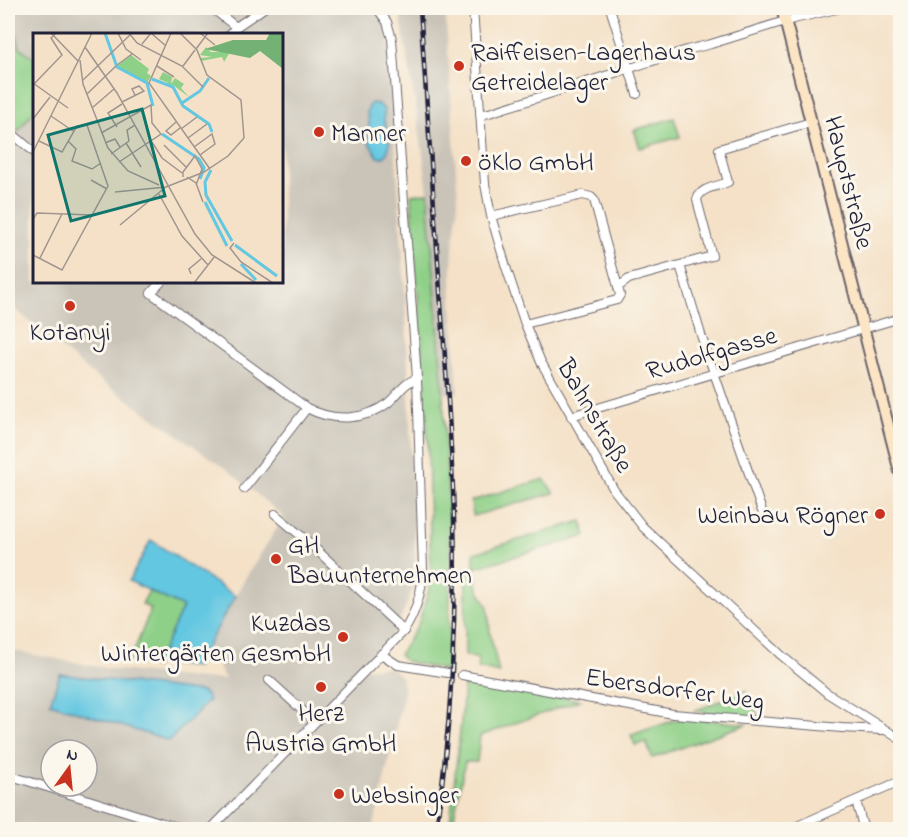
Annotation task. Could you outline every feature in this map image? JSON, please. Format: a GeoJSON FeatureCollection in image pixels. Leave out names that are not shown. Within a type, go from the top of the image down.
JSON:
{"type":"FeatureCollection","features":[{"type":"Feature","properties":{"kind":"main road","name":"Hauptstraße"},"geometry":{"type":"LineString","coordinates":[[782,8],[900,472]]}},
{"type":"Feature","properties":{"kind":"street"},"geometry":{"type":"LineString","coordinates":[[212,8],[236,27]]}},
{"type":"Feature","properties":{"kind":"street"},"geometry":{"type":"LineString","coordinates":[[231,33],[264,8]]}},
{"type":"Feature","properties":{"kind":"street"},"geometry":{"type":"LineString","coordinates":[[210,830],[404,631],[412,619],[421,586],[423,570],[417,378],[392,39],[387,22],[377,8]]}},
{"type":"Feature","properties":{"kind":"street","name":"Bahnstraße"},"geometry":{"type":"LineString","coordinates":[[472,8],[485,184],[491,216],[525,324],[547,374],[571,416],[614,489],[643,528],[781,655],[827,693],[900,740]]}},
{"type":"Feature","properties":{"kind":"street"},"geometry":{"type":"LineString","coordinates":[[610,8],[638,94]]}},
{"type":"Feature","properties":{"kind":"street"},"geometry":{"type":"LineString","coordinates":[[480,115],[785,21],[841,8]]}},
{"type":"Feature","properties":{"kind":"street"},"geometry":{"type":"LineString","coordinates":[[618,287],[629,279],[712,256],[697,200],[699,194],[704,190],[728,182],[719,149],[811,122]]}},
{"type":"Feature","properties":{"kind":"street"},"geometry":{"type":"LineString","coordinates":[[8,130],[33,151]]}},
{"type":"Feature","properties":{"kind":"street"},"geometry":{"type":"LineString","coordinates":[[491,216],[583,195],[594,200],[620,295],[617,300],[525,324]]}},
{"type":"Feature","properties":{"kind":"street"},"geometry":{"type":"LineString","coordinates":[[681,265],[702,338],[764,514]]}},
{"type":"Feature","properties":{"kind":"street"},"geometry":{"type":"LineString","coordinates":[[159,284],[151,293],[316,413],[347,418],[377,410],[389,402],[406,383],[417,378]]}},
{"type":"Feature","properties":{"kind":"street","name":"Rudolfgasse"},"geometry":{"type":"LineString","coordinates":[[571,416],[900,318]]}},
{"type":"Feature","properties":{"kind":"street"},"geometry":{"type":"LineString","coordinates":[[244,489],[307,408]]}},
{"type":"Feature","properties":{"kind":"street"},"geometry":{"type":"LineString","coordinates":[[274,514],[306,540],[404,631]]}},
{"type":"Feature","properties":{"kind":"street"},"geometry":{"type":"LineString","coordinates":[[381,654],[398,665],[448,673]]}},
{"type":"Feature","properties":{"kind":"street","name":"Ebersdorfer Weg"},"geometry":{"type":"LineString","coordinates":[[462,675],[673,714],[884,730]]}},
{"type":"Feature","properties":{"kind":"street"},"geometry":{"type":"LineString","coordinates":[[269,680],[315,722]]}},
{"type":"Feature","properties":{"kind":"street"},"geometry":{"type":"LineString","coordinates":[[8,775],[191,830]]}},
{"type":"Feature","properties":{"kind":"street"},"geometry":{"type":"LineString","coordinates":[[788,830],[900,781]]}},
{"type":"Feature","properties":{"kind":"street"},"geometry":{"type":"LineString","coordinates":[[856,801],[864,830]]}},
{"type":"Feature","properties":{"kind":"street"},"geometry":{"type":"LineString","coordinates":[[163,823],[174,830]]}},
{"type":"Feature","properties":{"kind":"shaded area"},"geometry":{"type":"Polygon","coordinates":[[[8,8],[386,8],[405,292],[416,582],[395,631],[359,669],[391,667],[401,677],[404,692],[373,829],[8,829],[8,649],[110,669],[203,679],[225,679],[207,646],[246,577],[284,517],[228,470],[97,378],[8,303],[8,8]]]}},
{"type":"Feature","properties":{"kind":"shaded area"},"geometry":{"type":"Polygon","coordinates":[[[399,8],[445,8],[458,202],[451,286],[458,393],[443,394],[428,191],[399,8]]]}},
{"type":"Feature","properties":{"kind":"green space"},"geometry":{"type":"Polygon","coordinates":[[[8,24],[14,29],[20,47],[33,58],[33,112],[18,131],[8,123],[8,24]]]}},
{"type":"Feature","properties":{"kind":"green space"},"geometry":{"type":"Polygon","coordinates":[[[674,118],[680,137],[640,148],[634,130],[674,118]]]}},
{"type":"Feature","properties":{"kind":"green space"},"geometry":{"type":"Polygon","coordinates":[[[428,193],[443,394],[451,554],[448,671],[405,661],[399,655],[418,625],[431,583],[428,444],[411,194],[428,193]]]}},
{"type":"Feature","properties":{"kind":"green space"},"geometry":{"type":"Polygon","coordinates":[[[544,479],[554,493],[473,516],[471,501],[544,479]]]}},
{"type":"Feature","properties":{"kind":"green space"},"geometry":{"type":"Polygon","coordinates":[[[582,521],[586,536],[474,568],[474,553],[582,521]]]}},
{"type":"Feature","properties":{"kind":"green space"},"geometry":{"type":"Polygon","coordinates":[[[474,568],[478,589],[488,607],[490,633],[499,673],[478,668],[478,659],[465,655],[466,569],[474,568]]]}},
{"type":"Feature","properties":{"kind":"green space"},"geometry":{"type":"Polygon","coordinates":[[[149,591],[183,607],[155,667],[130,661],[151,609],[142,604],[149,591]]]}},
{"type":"Feature","properties":{"kind":"green space"},"geometry":{"type":"Polygon","coordinates":[[[464,685],[526,691],[580,700],[480,736],[477,762],[465,762],[454,817],[454,829],[449,830],[461,722],[464,685]]]}},
{"type":"Feature","properties":{"kind":"green space"},"geometry":{"type":"Polygon","coordinates":[[[746,691],[759,718],[694,711],[746,691]]]}},
{"type":"Feature","properties":{"kind":"green space"},"geometry":{"type":"Polygon","coordinates":[[[681,718],[747,724],[652,758],[646,742],[635,745],[631,735],[681,718]]]}},
{"type":"Feature","properties":{"kind":"water"},"geometry":{"type":"Polygon","coordinates":[[[373,103],[384,109],[389,149],[384,157],[378,157],[368,141],[367,111],[373,103]]]}},
{"type":"Feature","properties":{"kind":"water"},"geometry":{"type":"Polygon","coordinates":[[[151,540],[235,596],[197,667],[157,663],[183,607],[129,581],[151,540]]]}},
{"type":"Feature","properties":{"kind":"water"},"geometry":{"type":"Polygon","coordinates":[[[60,674],[203,692],[209,700],[169,741],[50,703],[60,674]]]}},
{"type":"Feature","properties":{"kind":"railway"},"geometry":{"type":"LineString","coordinates":[[420,8],[454,518],[455,596],[452,674],[446,752],[436,830]]}},
{"type":"Feature","properties":{"kind":"place","name":"Raiffeisen-Lagerhaus Getreidelager"},"geometry":{"type":"Point","coordinates":[459,66]}},
{"type":"Feature","properties":{"kind":"place","name":"Manner"},"geometry":{"type":"Point","coordinates":[319,132]}},
{"type":"Feature","properties":{"kind":"place","name":"öKlo GmbH"},"geometry":{"type":"Point","coordinates":[466,161]}},
{"type":"Feature","properties":{"kind":"place","name":"Kotanyi"},"geometry":{"type":"Point","coordinates":[70,306]}},
{"type":"Feature","properties":{"kind":"place","name":"Weinbau Rögner"},"geometry":{"type":"Point","coordinates":[880,514]}},
{"type":"Feature","properties":{"kind":"place","name":"GH Bauunternehmen"},"geometry":{"type":"Point","coordinates":[276,559]}},
{"type":"Feature","properties":{"kind":"place","name":"Kuzdas Wintergärten GesmbH"},"geometry":{"type":"Point","coordinates":[343,637]}},
{"type":"Feature","properties":{"kind":"place","name":"Herz Austria GmbH"},"geometry":{"type":"Point","coordinates":[321,687]}},
{"type":"Feature","properties":{"kind":"place","name":"Websinger"},"geometry":{"type":"Point","coordinates":[339,794]}}]}
